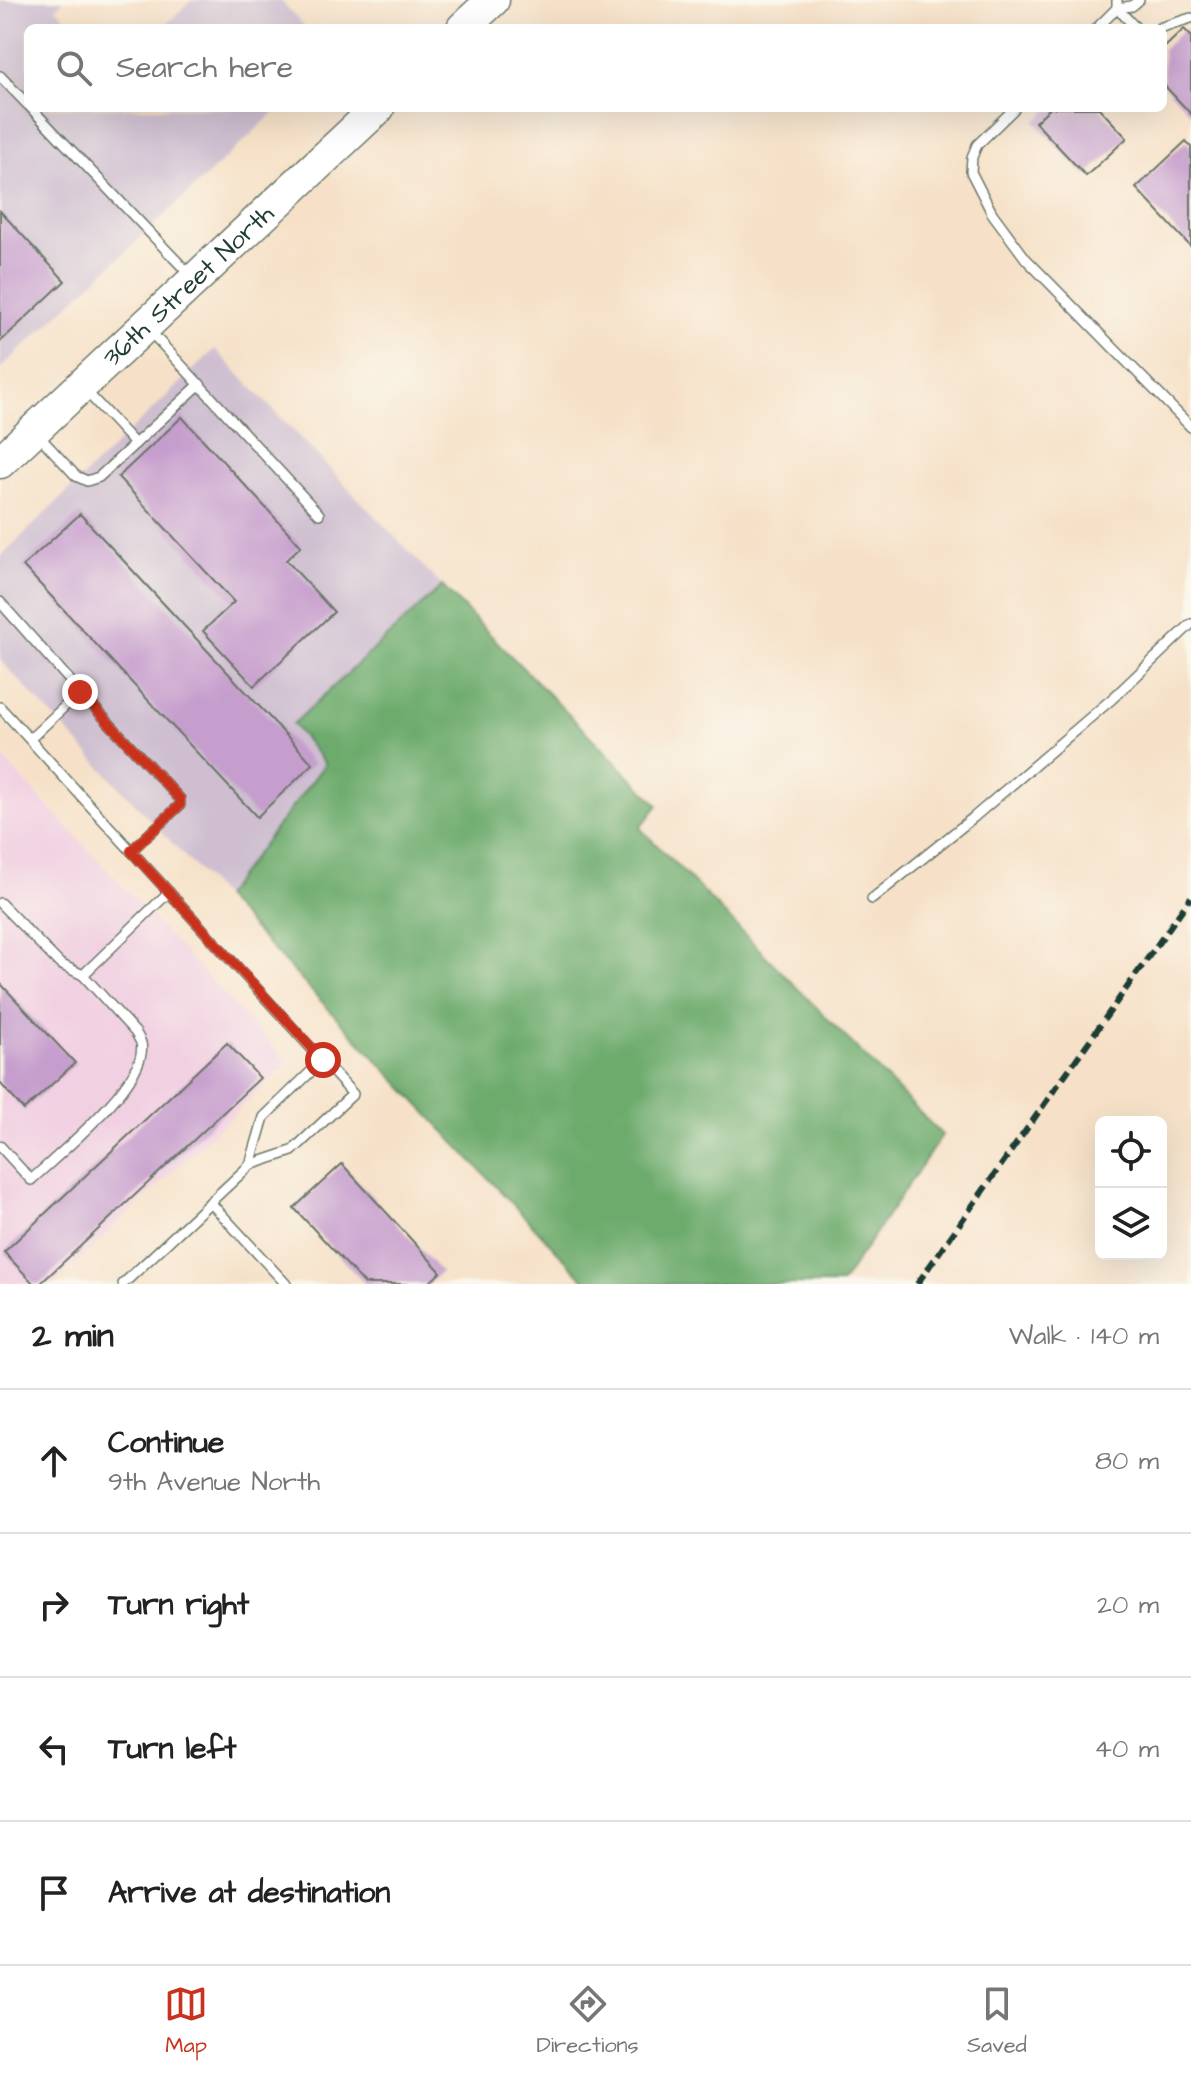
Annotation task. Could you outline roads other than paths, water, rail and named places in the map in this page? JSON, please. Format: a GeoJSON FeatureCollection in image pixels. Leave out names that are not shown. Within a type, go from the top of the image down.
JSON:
{"type":"FeatureCollection","features":[{"type":"Feature","properties":{"kind":"highway"},"geometry":{"type":"LineString","coordinates":[[467,24],[493,0]]}},
{"type":"Feature","properties":{"kind":"highway","name":"36th Street North"},"geometry":{"type":"LineString","coordinates":[[0,462],[374,112]]}},
{"type":"Feature","properties":{"kind":"lane"},"geometry":{"type":"LineString","coordinates":[[1117,4],[1132,6],[1139,0]]}},
{"type":"Feature","properties":{"kind":"lane"},"geometry":{"type":"LineString","coordinates":[[1100,24],[1117,4]]}},
{"type":"Feature","properties":{"kind":"lane"},"geometry":{"type":"LineString","coordinates":[[1117,4],[1133,24]]}},
{"type":"Feature","properties":{"kind":"lane"},"geometry":{"type":"LineString","coordinates":[[1167,26],[1191,18]]}},
{"type":"Feature","properties":{"kind":"lane"},"geometry":{"type":"LineString","coordinates":[[0,76],[24,100]]}},
{"type":"Feature","properties":{"kind":"lane"},"geometry":{"type":"LineString","coordinates":[[36,112],[194,280]]}},
{"type":"Feature","properties":{"kind":"lane"},"geometry":{"type":"LineString","coordinates":[[1011,112],[977,145],[972,157],[971,172],[992,213],[1026,259],[1191,427]]}},
{"type":"Feature","properties":{"kind":"lane"},"geometry":{"type":"LineString","coordinates":[[145,326],[319,514]]}},
{"type":"Feature","properties":{"kind":"lane"},"geometry":{"type":"LineString","coordinates":[[33,430],[76,476],[87,481],[99,477],[200,384]]}},
{"type":"Feature","properties":{"kind":"lane"},"geometry":{"type":"LineString","coordinates":[[81,386],[135,444]]}},
{"type":"Feature","properties":{"kind":"lane"},"geometry":{"type":"LineString","coordinates":[[0,602],[180,799],[180,805],[131,851]]}},
{"type":"Feature","properties":{"kind":"lane"},"geometry":{"type":"LineString","coordinates":[[872,899],[1113,698],[1191,624]]}},
{"type":"Feature","properties":{"kind":"lane"},"geometry":{"type":"LineString","coordinates":[[30,739],[80,692]]}},
{"type":"Feature","properties":{"kind":"lane"},"geometry":{"type":"LineString","coordinates":[[0,707],[353,1094],[292,1151],[250,1165],[123,1284]]}},
{"type":"Feature","properties":{"kind":"lane"},"geometry":{"type":"LineString","coordinates":[[83,975],[169,892]]}},
{"type":"Feature","properties":{"kind":"lane"},"geometry":{"type":"LineString","coordinates":[[0,903],[60,964],[83,975],[141,1042],[141,1056],[121,1094],[31,1180],[0,1146]]}},
{"type":"Feature","properties":{"kind":"lane"},"geometry":{"type":"LineString","coordinates":[[250,1165],[264,1117],[323,1060]]}},
{"type":"Feature","properties":{"kind":"lane"},"geometry":{"type":"LineString","coordinates":[[210,1202],[286,1284]]}},
{"type":"Feature","properties":{"kind":"railway"},"geometry":{"type":"LineString","coordinates":[[917,1284],[1191,897]]}}]}
